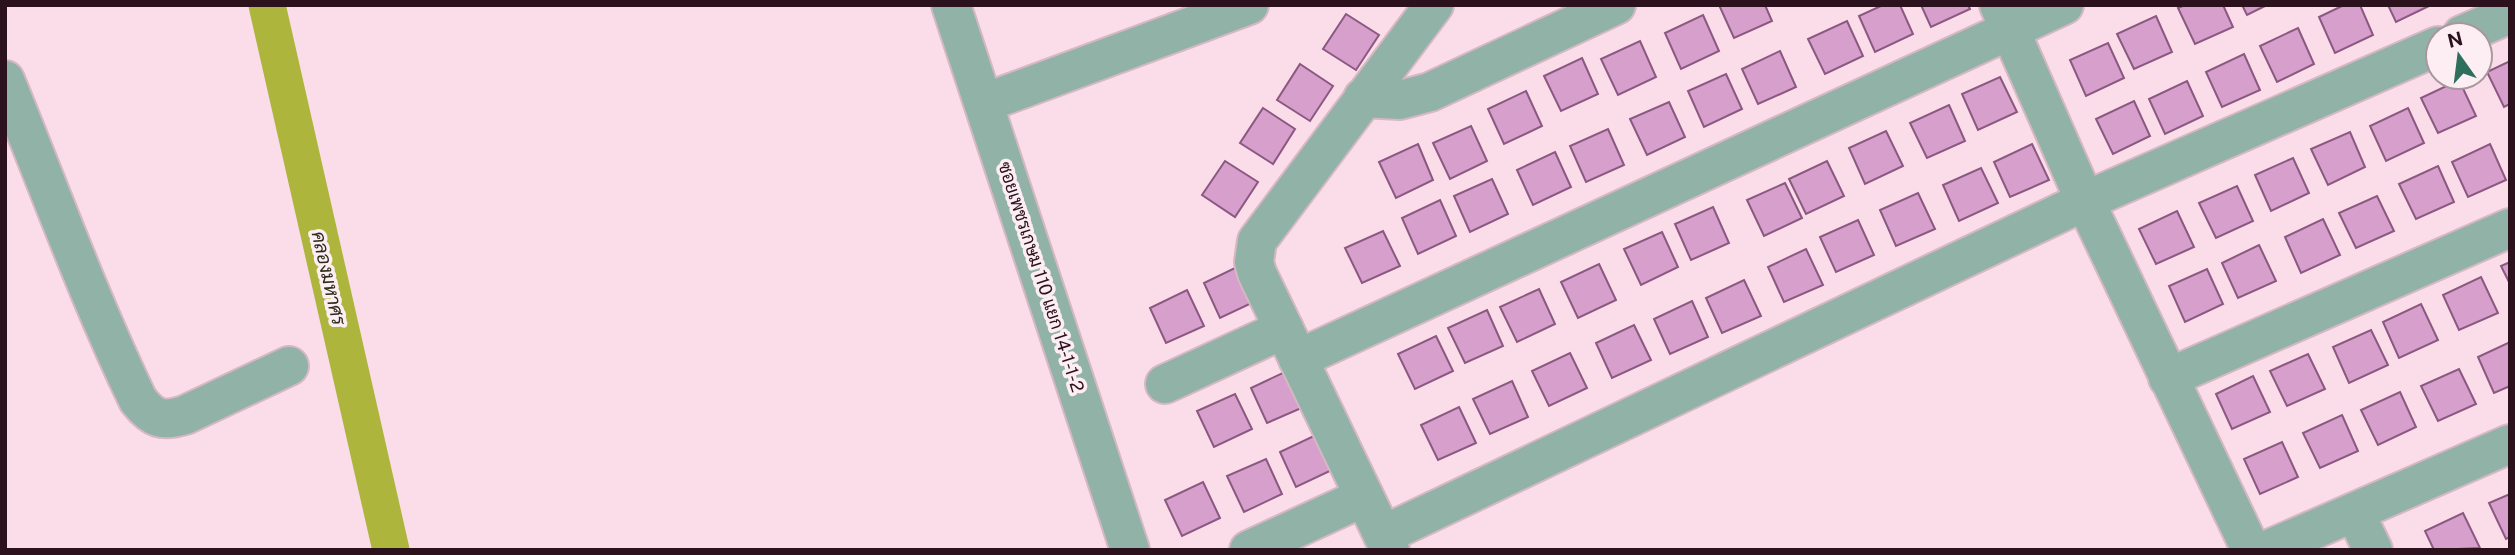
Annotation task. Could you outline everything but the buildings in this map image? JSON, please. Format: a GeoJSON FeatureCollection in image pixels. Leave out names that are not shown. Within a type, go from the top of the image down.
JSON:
{"type":"FeatureCollection","features":[{"type":"Feature","properties":{"kind":"street","name":"ซอยเพชรเกษม 110 แยก 14-1-1-2"},"geometry":{"type":"LineString","coordinates":[[951,5],[1130,550]]}},
{"type":"Feature","properties":{"kind":"street"},"geometry":{"type":"LineString","coordinates":[[984,103],[1249,5]]}},
{"type":"Feature","properties":{"kind":"street"},"geometry":{"type":"LineString","coordinates":[[1434,5],[1257,241],[1254,262],[1387,542],[2084,201],[2424,52]]}},
{"type":"Feature","properties":{"kind":"street"},"geometry":{"type":"LineString","coordinates":[[1363,99],[1399,100],[1430,92],[1616,5]]}},
{"type":"Feature","properties":{"kind":"street"},"geometry":{"type":"LineString","coordinates":[[1165,384],[1291,344],[2004,17],[2064,5]]}},
{"type":"Feature","properties":{"kind":"street"},"geometry":{"type":"LineString","coordinates":[[2004,17],[2084,201],[2251,550]]}},
{"type":"Feature","properties":{"kind":"street"},"geometry":{"type":"LineString","coordinates":[[5,80],[78,257],[102,324],[138,400],[145,409],[155,417],[171,419],[185,415],[289,366]]}},
{"type":"Feature","properties":{"kind":"street"},"geometry":{"type":"LineString","coordinates":[[2168,378],[2510,228]]}},
{"type":"Feature","properties":{"kind":"street"},"geometry":{"type":"LineString","coordinates":[[2267,550],[2510,444]]}},
{"type":"Feature","properties":{"kind":"street"},"geometry":{"type":"LineString","coordinates":[[1249,550],[1364,497]]}},
{"type":"Feature","properties":{"kind":"street"},"geometry":{"type":"LineString","coordinates":[[2356,513],[2373,550]]}},
{"type":"Feature","properties":{"kind":"waterway","name":"คลองมหาศร"},"geometry":{"type":"LineString","coordinates":[[267,5],[391,550]]}}]}
